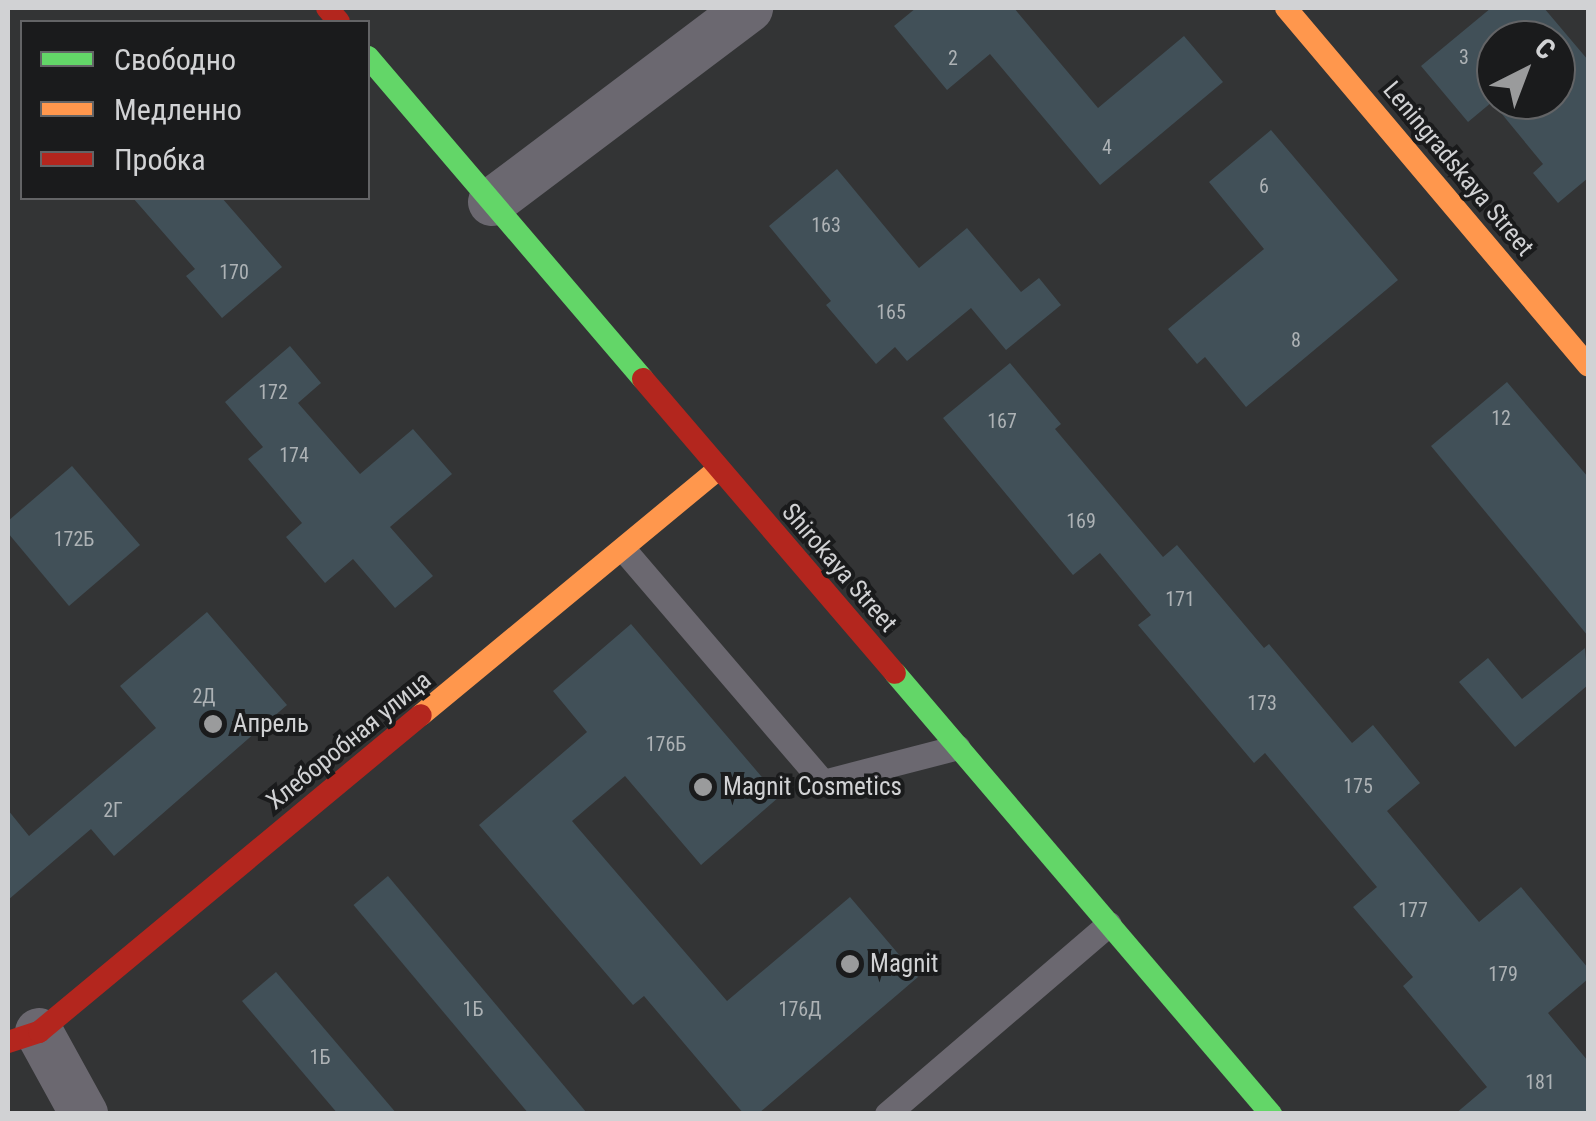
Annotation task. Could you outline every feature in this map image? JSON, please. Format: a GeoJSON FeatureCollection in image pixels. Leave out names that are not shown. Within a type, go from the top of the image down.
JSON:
{"type":"FeatureCollection","features":[{"type":"Feature","properties":{"kind":"street"},"geometry":{"type":"LineString","coordinates":[[492,202],[749,8]]}},
{"type":"Feature","properties":{"kind":"street","name":"Leningradskaya Street"},"geometry":{"type":"LineString","coordinates":[[1286,8],[1588,366]]}},
{"type":"Feature","properties":{"kind":"street","name":"Shirokaya Street"},"geometry":{"type":"LineString","coordinates":[[370,59],[1271,1114]]}},
{"type":"Feature","properties":{"kind":"street","name":"Хлеборобная улица"},"geometry":{"type":"LineString","coordinates":[[23,1037],[624,550],[718,469]]}},
{"type":"Feature","properties":{"kind":"street"},"geometry":{"type":"LineString","coordinates":[[23,1037],[84,1114]]}},
{"type":"Feature","properties":{"kind":"lane"},"geometry":{"type":"LineString","coordinates":[[624,550],[823,782],[958,747]]}},
{"type":"Feature","properties":{"kind":"lane"},"geometry":{"type":"LineString","coordinates":[[886,1114],[1109,924]]}},
{"type":"Feature","properties":{"kind":"building"},"geometry":{"type":"Polygon","coordinates":[[[916,8],[1014,8],[1098,108],[1184,36],[1223,82],[1100,185],[990,54],[947,90],[894,26],[916,8]]]}},
{"type":"Feature","properties":{"kind":"building"},"geometry":{"type":"Polygon","coordinates":[[[1491,8],[1544,8],[1554,20],[1477,20],[1491,8]]]}},
{"type":"Feature","properties":{"kind":"building"},"geometry":{"type":"Polygon","coordinates":[[[1476,20],[1476,115],[1468,122],[1421,66],[1476,20]]]}},
{"type":"Feature","properties":{"kind":"building"},"geometry":{"type":"Polygon","coordinates":[[[1576,46],[1588,60],[1588,178],[1558,203],[1533,173],[1543,164],[1507,120],[1576,120],[1576,46]]]}},
{"type":"Feature","properties":{"kind":"building"},"geometry":{"type":"Polygon","coordinates":[[[1271,130],[1398,280],[1246,407],[1205,357],[1197,364],[1168,329],[1264,249],[1209,182],[1271,130]]]}},
{"type":"Feature","properties":{"kind":"building"},"geometry":{"type":"Polygon","coordinates":[[[837,169],[919,268],[967,228],[1021,292],[1039,278],[1061,305],[1006,350],[971,308],[907,361],[895,347],[876,364],[826,305],[831,301],[769,226],[837,169]]]}},
{"type":"Feature","properties":{"kind":"building"},"geometry":{"type":"Polygon","coordinates":[[[135,200],[224,200],[282,267],[222,318],[186,276],[195,269],[135,200]]]}},
{"type":"Feature","properties":{"kind":"building"},"geometry":{"type":"Polygon","coordinates":[[[290,346],[321,383],[298,403],[360,474],[413,429],[452,474],[390,527],[433,576],[395,608],[353,559],[325,583],[286,537],[302,523],[248,459],[263,447],[225,402],[290,346]]]}},
{"type":"Feature","properties":{"kind":"building"},"geometry":{"type":"Polygon","coordinates":[[[1010,363],[1061,424],[1055,429],[1163,557],[1177,545],[1264,648],[1269,644],[1352,743],[1373,725],[1420,783],[1387,811],[1479,922],[1521,887],[1588,968],[1588,979],[1548,1013],[1588,1061],[1588,1114],[1455,1114],[1487,1087],[1403,986],[1413,977],[1353,907],[1377,887],[1265,753],[1254,763],[1138,625],[1151,615],[1100,553],[1073,575],[943,418],[1010,363]]]}},
{"type":"Feature","properties":{"kind":"building"},"geometry":{"type":"Polygon","coordinates":[[[1507,382],[1588,477],[1588,636],[1431,446],[1507,382]]]}},
{"type":"Feature","properties":{"kind":"building"},"geometry":{"type":"Polygon","coordinates":[[[72,466],[140,545],[69,606],[8,533],[8,521],[72,466]]]}},
{"type":"Feature","properties":{"kind":"building"},"geometry":{"type":"Polygon","coordinates":[[[207,612],[287,705],[114,856],[91,829],[8,900],[8,810],[29,836],[156,728],[120,686],[207,612]]]}},
{"type":"Feature","properties":{"kind":"building"},"geometry":{"type":"Polygon","coordinates":[[[631,624],[779,797],[701,865],[625,776],[572,821],[727,1001],[850,897],[918,977],[758,1114],[744,1114],[644,996],[633,1005],[479,825],[587,732],[553,691],[631,624]]]}},
{"type":"Feature","properties":{"kind":"building"},"geometry":{"type":"Polygon","coordinates":[[[1585,648],[1588,685],[1515,747],[1459,682],[1488,658],[1522,699],[1585,648]]]}},
{"type":"Feature","properties":{"kind":"building"},"geometry":{"type":"Polygon","coordinates":[[[388,876],[588,1114],[529,1114],[354,905],[388,876]]]}},
{"type":"Feature","properties":{"kind":"building"},"geometry":{"type":"Polygon","coordinates":[[[276,972],[397,1114],[338,1114],[242,1001],[276,972]]]}},
{"type":"Feature","properties":{"kind":"traffic: fast"},"geometry":{"type":"LineString","coordinates":[[370,59],[643,379]]}},
{"type":"Feature","properties":{"kind":"traffic: fast"},"geometry":{"type":"LineString","coordinates":[[895,673],[1271,1114]]}},
{"type":"Feature","properties":{"kind":"traffic: slow"},"geometry":{"type":"LineString","coordinates":[[1286,8],[1588,366]]}},
{"type":"Feature","properties":{"kind":"traffic: slow"},"geometry":{"type":"LineString","coordinates":[[421,715],[718,469]]}},
{"type":"Feature","properties":{"kind":"traffic: jam"},"geometry":{"type":"LineString","coordinates":[[327,8],[337,20]]}},
{"type":"Feature","properties":{"kind":"traffic: jam"},"geometry":{"type":"LineString","coordinates":[[643,379],[895,673]]}},
{"type":"Feature","properties":{"kind":"traffic: jam"},"geometry":{"type":"LineString","coordinates":[[8,1042],[39,1032],[421,715]]}},
{"type":"Feature","properties":{"kind":"place","name":"Апрель"},"geometry":{"type":"Point","coordinates":[213,724]}},
{"type":"Feature","properties":{"kind":"place","name":"Magnit Cosmetics"},"geometry":{"type":"Point","coordinates":[703,787]}},
{"type":"Feature","properties":{"kind":"place","name":"Magnit"},"geometry":{"type":"Point","coordinates":[850,964]}}]}
